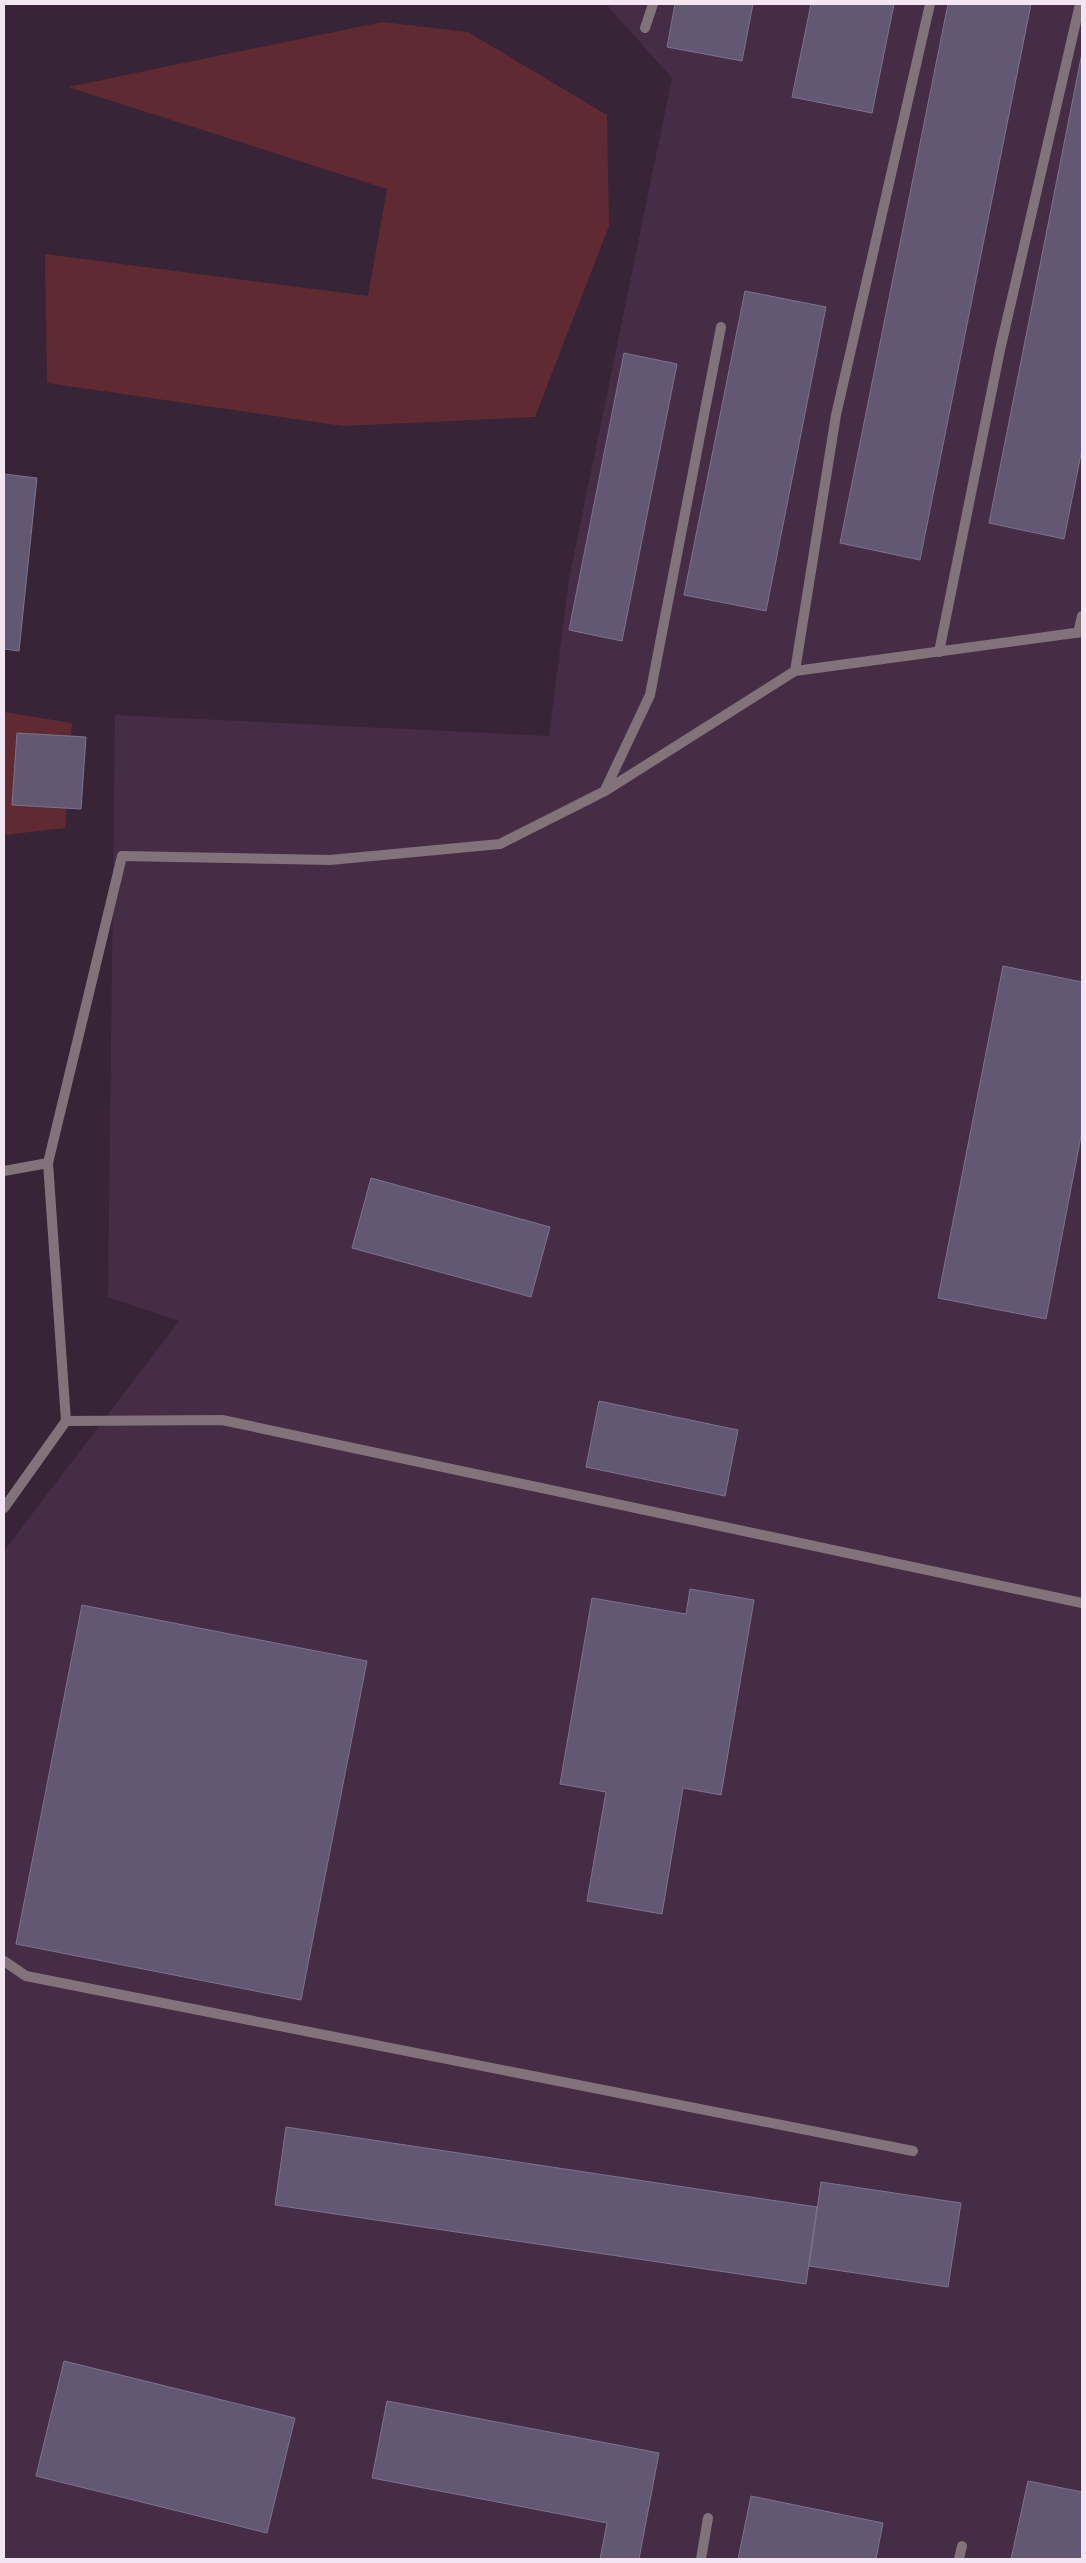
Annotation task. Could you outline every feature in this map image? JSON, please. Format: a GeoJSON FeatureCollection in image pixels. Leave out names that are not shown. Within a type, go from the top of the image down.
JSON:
{"type":"FeatureCollection","features":[{"type":"Feature","properties":{"kind":"street"},"geometry":{"type":"LineString","coordinates":[[645,28],[653,4]]}},
{"type":"Feature","properties":{"kind":"street"},"geometry":{"type":"LineString","coordinates":[[795,671],[836,415],[930,4]]}},
{"type":"Feature","properties":{"kind":"street"},"geometry":{"type":"LineString","coordinates":[[938,652],[1000,350],[1080,4]]}},
{"type":"Feature","properties":{"kind":"street"},"geometry":{"type":"LineString","coordinates":[[605,791],[650,695],[721,328]]}},
{"type":"Feature","properties":{"kind":"street"},"geometry":{"type":"LineString","coordinates":[[4,1508],[66,1421],[48,1163],[122,856],[330,860],[500,844],[605,791],[795,671],[1080,633],[1082,616]]}},
{"type":"Feature","properties":{"kind":"street"},"geometry":{"type":"LineString","coordinates":[[4,1171],[48,1163]]}},
{"type":"Feature","properties":{"kind":"street"},"geometry":{"type":"LineString","coordinates":[[66,1421],[222,1420],[1082,1603]]}},
{"type":"Feature","properties":{"kind":"street"},"geometry":{"type":"LineString","coordinates":[[4,1961],[26,1976],[913,2151]]}},
{"type":"Feature","properties":{"kind":"street"},"geometry":{"type":"LineString","coordinates":[[701,2559],[708,2518]]}},
{"type":"Feature","properties":{"kind":"street"},"geometry":{"type":"LineString","coordinates":[[959,2559],[962,2546]]}},
{"type":"Feature","properties":{"kind":"shaded area"},"geometry":{"type":"Polygon","coordinates":[[[606,4],[1082,4],[1082,2559],[4,2559],[4,1551],[179,1321],[108,1297],[115,715],[549,736],[569,579],[672,78],[606,4]]]}},
{"type":"Feature","properties":{"kind":"shaded area"},"geometry":{"type":"Polygon","coordinates":[[[382,22],[468,32],[607,115],[609,226],[535,417],[343,426],[47,383],[45,254],[368,296],[387,189],[68,87],[382,22]]]}},
{"type":"Feature","properties":{"kind":"shaded area"},"geometry":{"type":"Polygon","coordinates":[[[4,712],[72,723],[65,828],[4,835],[4,712]]]}},
{"type":"Feature","properties":{"kind":"building"},"geometry":{"type":"Polygon","coordinates":[[[675,4],[753,4],[742,61],[667,47],[675,4]]]}},
{"type":"Feature","properties":{"kind":"building"},"geometry":{"type":"Polygon","coordinates":[[[811,4],[894,4],[872,113],[792,97],[811,4]]]}},
{"type":"Feature","properties":{"kind":"building"},"geometry":{"type":"Polygon","coordinates":[[[948,4],[1031,4],[920,560],[840,543],[948,4]]]}},
{"type":"Feature","properties":{"kind":"building"},"geometry":{"type":"Polygon","coordinates":[[[1082,53],[1082,449],[1064,539],[989,523],[1082,53]]]}},
{"type":"Feature","properties":{"kind":"building"},"geometry":{"type":"Polygon","coordinates":[[[745,291],[826,307],[766,611],[684,595],[745,291]]]}},
{"type":"Feature","properties":{"kind":"building"},"geometry":{"type":"Polygon","coordinates":[[[624,353],[677,364],[622,641],[569,630],[624,353]]]}},
{"type":"Feature","properties":{"kind":"building"},"geometry":{"type":"Polygon","coordinates":[[[4,474],[37,478],[19,651],[4,649],[4,474]]]}},
{"type":"Feature","properties":{"kind":"building"},"geometry":{"type":"Polygon","coordinates":[[[17,733],[86,737],[81,809],[12,805],[17,733]]]}},
{"type":"Feature","properties":{"kind":"building"},"geometry":{"type":"Polygon","coordinates":[[[1003,966],[1082,982],[1082,1131],[1046,1319],[938,1298],[1003,966]]]}},
{"type":"Feature","properties":{"kind":"building"},"geometry":{"type":"Polygon","coordinates":[[[371,1178],[550,1227],[531,1297],[352,1248],[371,1178]]]}},
{"type":"Feature","properties":{"kind":"building"},"geometry":{"type":"Polygon","coordinates":[[[599,1401],[738,1430],[725,1496],[586,1467],[599,1401]]]}},
{"type":"Feature","properties":{"kind":"building"},"geometry":{"type":"Polygon","coordinates":[[[690,1589],[754,1600],[721,1795],[683,1788],[662,1914],[587,1901],[606,1792],[560,1784],[592,1598],[686,1614],[690,1589]]]}},
{"type":"Feature","properties":{"kind":"building"},"geometry":{"type":"Polygon","coordinates":[[[82,1605],[367,1661],[301,2000],[16,1944],[82,1605]]]}},
{"type":"Feature","properties":{"kind":"building"},"geometry":{"type":"Polygon","coordinates":[[[286,2127],[817,2207],[806,2284],[275,2205],[286,2127]]]}},
{"type":"Feature","properties":{"kind":"building"},"geometry":{"type":"Polygon","coordinates":[[[821,2182],[961,2203],[948,2287],[809,2266],[821,2182]]]}},
{"type":"Feature","properties":{"kind":"building"},"geometry":{"type":"Polygon","coordinates":[[[64,2361],[295,2418],[267,2533],[36,2476],[64,2361]]]}},
{"type":"Feature","properties":{"kind":"building"},"geometry":{"type":"Polygon","coordinates":[[[387,2401],[659,2453],[639,2559],[600,2559],[607,2523],[372,2478],[387,2401]]]}},
{"type":"Feature","properties":{"kind":"building"},"geometry":{"type":"Polygon","coordinates":[[[1028,2481],[1082,2492],[1082,2559],[1011,2559],[1028,2481]]]}},
{"type":"Feature","properties":{"kind":"building"},"geometry":{"type":"Polygon","coordinates":[[[751,2496],[883,2523],[876,2559],[738,2559],[751,2496]]]}}]}
